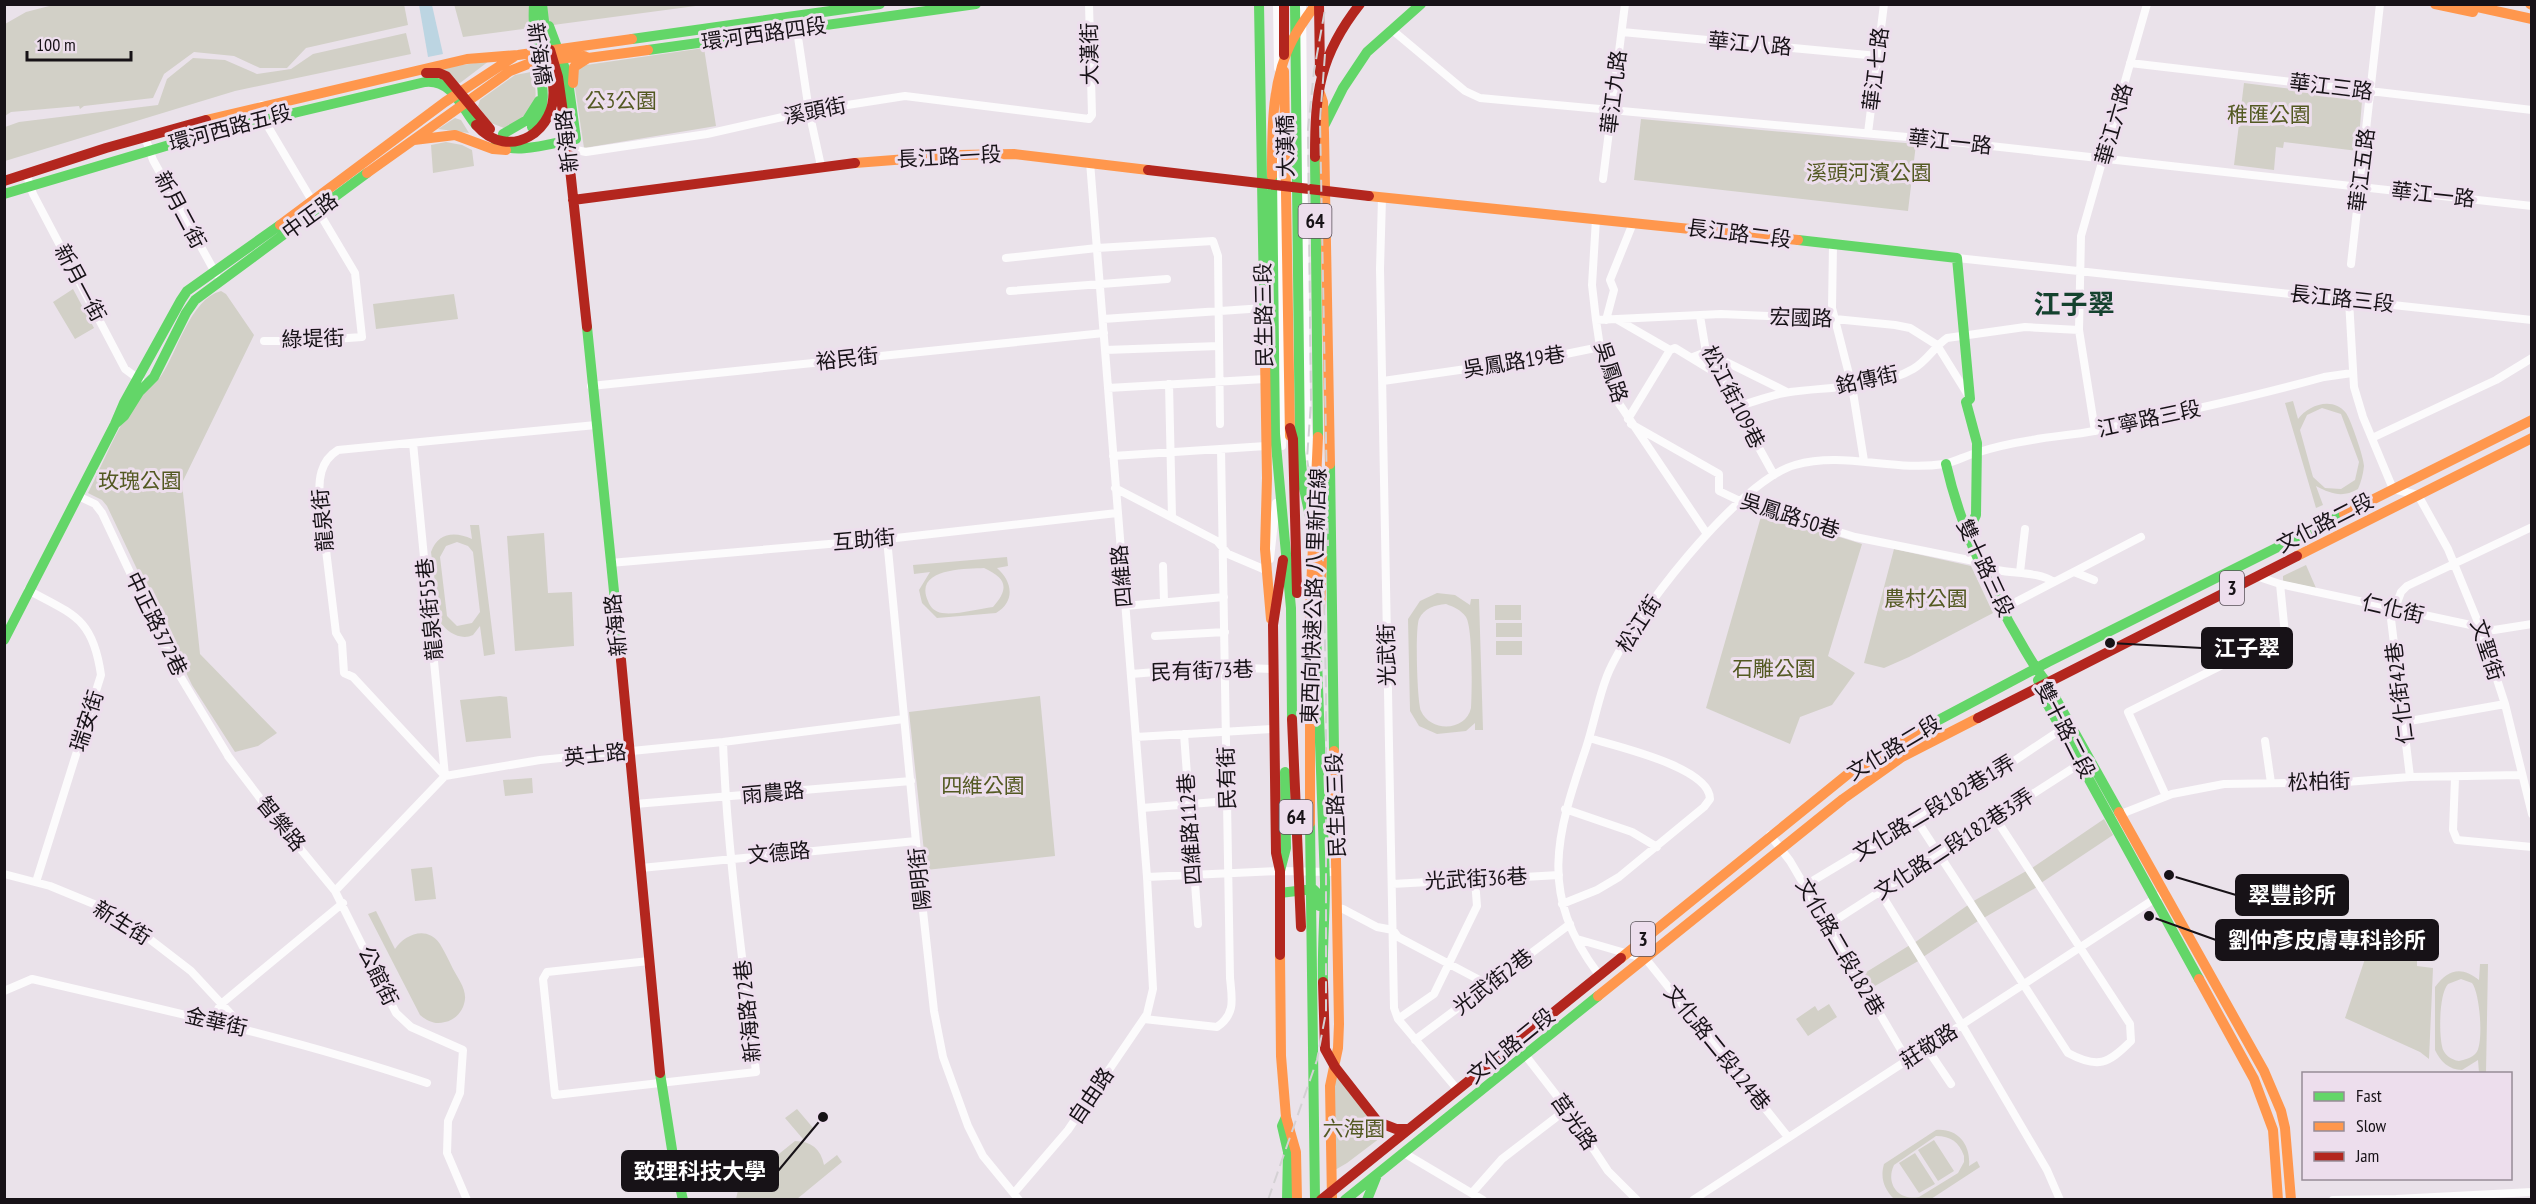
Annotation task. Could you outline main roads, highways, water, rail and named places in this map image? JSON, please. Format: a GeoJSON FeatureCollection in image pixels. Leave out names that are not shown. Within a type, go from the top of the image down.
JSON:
{"type":"FeatureCollection","features":[{"type":"Feature","properties":{"kind":"main road","name":"新海橋"},"geometry":{"type":"LineString","coordinates":[[506,135],[519,134],[532,127],[540,117],[544,106],[544,87],[537,55],[534,4]]}},
{"type":"Feature","properties":{"kind":"main road","name":"新海橋"},"geometry":{"type":"LineString","coordinates":[[491,137],[515,141],[532,135],[547,120],[554,101],[544,4]]}},
{"type":"Feature","properties":{"kind":"main road"},"geometry":{"type":"LineString","coordinates":[[544,4],[549,28],[567,74],[573,126],[571,140]]}},
{"type":"Feature","properties":{"kind":"main road","name":"環河西路四段"},"geometry":{"type":"LineString","coordinates":[[551,54],[880,4]]}},
{"type":"Feature","properties":{"kind":"main road","name":"環河西路四段"},"geometry":{"type":"LineString","coordinates":[[551,54],[588,58],[976,4]]}},
{"type":"Feature","properties":{"kind":"main road","name":"民生路三段"},"geometry":{"type":"LineString","coordinates":[[1259,4],[1266,446],[1265,549],[1269,571],[1268,602],[1273,625]]}},
{"type":"Feature","properties":{"kind":"main road","name":"大漢橋"},"geometry":{"type":"LineString","coordinates":[[1284,4],[1295,396]]}},
{"type":"Feature","properties":{"kind":"main road","name":"大漢橋"},"geometry":{"type":"LineString","coordinates":[[1295,4],[1295,396]]}},
{"type":"Feature","properties":{"kind":"main road","name":"民生路三段"},"geometry":{"type":"LineString","coordinates":[[1318,4],[1320,93],[1323,102],[1322,190],[1330,470],[1339,1024],[1335,1068],[1330,1086],[1331,1195]]}},
{"type":"Feature","properties":{"kind":"main road","name":"東西向快速公路 八里新店線"},"geometry":{"type":"LineString","coordinates":[[1307,1200],[1298,845],[1293,762],[1291,608],[1275,434],[1272,142],[1277,86],[1285,57],[1293,38],[1318,4]]}},
{"type":"Feature","properties":{"kind":"main road","name":"東西向快速公路 八里新店線"},"geometry":{"type":"LineString","coordinates":[[1315,1200],[1310,964],[1310,611],[1318,449],[1315,107],[1323,69],[1331,49],[1342,28],[1360,4]]}},
{"type":"Feature","properties":{"kind":"main road"},"geometry":{"type":"LineString","coordinates":[[1322,130],[1343,88],[1367,52],[1421,4]]}},
{"type":"Feature","properties":{"kind":"main road"},"geometry":{"type":"LineString","coordinates":[[2435,4],[2532,24]]}},
{"type":"Feature","properties":{"kind":"main road"},"geometry":{"type":"LineString","coordinates":[[2464,4],[2532,19]]}},
{"type":"Feature","properties":{"kind":"main road"},"geometry":{"type":"LineString","coordinates":[[2490,4],[2532,12]]}},
{"type":"Feature","properties":{"kind":"main road"},"geometry":{"type":"LineString","coordinates":[[2497,4],[2532,12]]}},
{"type":"Feature","properties":{"kind":"main road","name":"環河西路五段"},"geometry":{"type":"LineString","coordinates":[[4,181],[145,137],[262,105],[452,63],[504,54],[518,55]]}},
{"type":"Feature","properties":{"kind":"main road"},"geometry":{"type":"LineString","coordinates":[[518,55],[551,54]]}},
{"type":"Feature","properties":{"kind":"main road","name":"中正路"},"geometry":{"type":"LineString","coordinates":[[142,381],[154,377],[186,313],[195,300],[460,99],[510,71],[551,54]]}},
{"type":"Feature","properties":{"kind":"main road","name":"新海路"},"geometry":{"type":"LineString","coordinates":[[551,54],[571,140],[573,200],[642,868],[661,1083],[668,1140],[683,1200]]}},
{"type":"Feature","properties":{"kind":"main road","name":"中正路"},"geometry":{"type":"LineString","coordinates":[[6,633],[115,424],[120,409],[142,381],[176,305],[187,291],[213,271],[414,140],[500,64],[518,55]]}},
{"type":"Feature","properties":{"kind":"main road"},"geometry":{"type":"LineString","coordinates":[[414,140],[450,135],[462,137],[481,146],[512,150],[571,140],[579,132],[572,74],[578,63],[588,58]]}},
{"type":"Feature","properties":{"kind":"main road"},"geometry":{"type":"LineString","coordinates":[[460,99],[483,123],[506,135],[511,126],[529,120],[535,112],[539,101],[539,90],[533,62]]}},
{"type":"Feature","properties":{"kind":"main road"},"geometry":{"type":"LineString","coordinates":[[417,72],[439,73],[446,76],[482,132],[501,147],[512,150]]}},
{"type":"Feature","properties":{"kind":"main road","name":"環河西路五段"},"geometry":{"type":"LineString","coordinates":[[4,194],[148,149],[265,117],[425,81],[441,84],[460,99]]}},
{"type":"Feature","properties":{"kind":"main road","name":"長江路一段"},"geometry":{"type":"LineString","coordinates":[[573,200],[748,174],[966,154],[1014,154],[1322,190]]}},
{"type":"Feature","properties":{"kind":"main road","name":"長江路二段"},"geometry":{"type":"LineString","coordinates":[[1322,190],[1957,258],[1970,399],[1966,402],[1977,443],[1975,453],[1976,515],[1967,534]]}},
{"type":"Feature","properties":{"kind":"main road","name":"民生路三段"},"geometry":{"type":"LineString","coordinates":[[1295,396],[1290,428],[1283,561],[1273,625],[1272,669],[1276,853],[1280,871],[1281,1056],[1286,1117],[1296,1152],[1298,1200]]}},
{"type":"Feature","properties":{"kind":"main road","name":"民生路三段"},"geometry":{"type":"LineString","coordinates":[[1295,396],[1300,450],[1306,482],[1319,519],[1322,556],[1318,628],[1325,872],[1325,915],[1322,931],[1325,1049],[1335,1068]]}},
{"type":"Feature","properties":{"kind":"main road","name":"文化路二段"},"geometry":{"type":"LineString","coordinates":[[1331,1195],[1407,1129],[1770,835],[1857,768],[1920,730],[2035,669],[2532,420]]}},
{"type":"Feature","properties":{"kind":"main road"},"geometry":{"type":"LineString","coordinates":[[1290,428],[1293,439],[1300,610],[1302,793],[1298,845]]}},
{"type":"Feature","properties":{"kind":"main road"},"geometry":{"type":"LineString","coordinates":[[1275,434],[1272,473],[1282,619],[1285,733],[1286,848],[1280,871]]}},
{"type":"Feature","properties":{"kind":"main road","name":"文化路二段"},"geometry":{"type":"LineString","coordinates":[[1345,1200],[1843,799],[1902,757],[2532,438]]}},
{"type":"Feature","properties":{"kind":"main road"},"geometry":{"type":"LineString","coordinates":[[1300,450],[1297,464],[1300,610],[1306,819],[1310,845]]}},
{"type":"Feature","properties":{"kind":"main road","name":"雙十路三段"},"geometry":{"type":"LineString","coordinates":[[1946,464],[1951,493],[1979,563],[2035,669]]}},
{"type":"Feature","properties":{"kind":"main road","name":"雙十路二段"},"geometry":{"type":"LineString","coordinates":[[2035,669],[2121,814],[2160,896],[2254,1078],[2270,1116],[2276,1143],[2278,1200]]}},
{"type":"Feature","properties":{"kind":"main road","name":"雙十路二段"},"geometry":{"type":"LineString","coordinates":[[2044,685],[2062,729],[2081,763],[2264,1071],[2281,1111],[2288,1145],[2291,1200]]}},
{"type":"Feature","properties":{"kind":"main road"},"geometry":{"type":"LineString","coordinates":[[1320,726],[1334,758]]}},
{"type":"Feature","properties":{"kind":"main road"},"geometry":{"type":"LineString","coordinates":[[1280,893],[1313,889],[1317,891],[1322,931]]}},
{"type":"Feature","properties":{"kind":"main road"},"geometry":{"type":"LineString","coordinates":[[1335,1068],[1378,1122],[1396,1129],[1407,1129]]}},
{"type":"Feature","properties":{"kind":"main road"},"geometry":{"type":"LineString","coordinates":[[1286,1117],[1282,1126],[1288,1152],[1287,1200]]}},
{"type":"Feature","properties":{"kind":"main road"},"geometry":{"type":"LineString","coordinates":[[1367,1200],[1378,1174]]}},
{"type":"Feature","properties":{"kind":"main road","name":"3"},"geometry":{"type":"LineString","coordinates":[[1321,1200],[1331,1195]]}},
{"type":"Feature","properties":{"kind":"water"},"geometry":{"type":"Polygon","coordinates":[[[419,5],[432,5],[443,54],[428,57],[419,5]]]}},
{"type":"Feature","properties":{"kind":"railway"},"geometry":{"type":"LineString","coordinates":[[1268,1200],[1317,1060],[1326,1012],[1326,689],[1323,558],[1307,459],[1311,402],[1308,129],[1314,71],[1326,4]]}},
{"type":"Feature","properties":{"kind":"railway"},"geometry":{"type":"LineString","coordinates":[[1325,54],[1320,120],[1328,546]]}},
{"type":"Feature","properties":{"kind":"place","name":"江子翠"},"geometry":{"type":"Point","coordinates":[2110,643]}},
{"type":"Feature","properties":{"kind":"place","name":"翠豐診所"},"geometry":{"type":"Point","coordinates":[2169,875]}},
{"type":"Feature","properties":{"kind":"place","name":"劉仲彥皮膚專科診所"},"geometry":{"type":"Point","coordinates":[2149,916]}},
{"type":"Feature","properties":{"kind":"place","name":"致理科技大學"},"geometry":{"type":"Point","coordinates":[823,1117]}},
{"type":"Feature","properties":{"kind":"district","name":"江子翠"},"geometry":{"type":"Point","coordinates":[2074,305]}},
{"type":"Feature","properties":{"kind":"park label","name":"公3公園"},"geometry":{"type":"Point","coordinates":[621,101]}},
{"type":"Feature","properties":{"kind":"park label","name":"稚匯公園"},"geometry":{"type":"Point","coordinates":[2269,115]}},
{"type":"Feature","properties":{"kind":"park label","name":"溪頭河濱公園"},"geometry":{"type":"Point","coordinates":[1869,173]}},
{"type":"Feature","properties":{"kind":"park label","name":"玫瑰公園"},"geometry":{"type":"Point","coordinates":[140,481]}},
{"type":"Feature","properties":{"kind":"park label","name":"農村公園"},"geometry":{"type":"Point","coordinates":[1926,599]}},
{"type":"Feature","properties":{"kind":"park label","name":"石雕公園"},"geometry":{"type":"Point","coordinates":[1774,669]}},
{"type":"Feature","properties":{"kind":"park label","name":"四維公園"},"geometry":{"type":"Point","coordinates":[983,786]}},
{"type":"Feature","properties":{"kind":"park label","name":"六海園"},"geometry":{"type":"Point","coordinates":[1354,1129]}}]}
